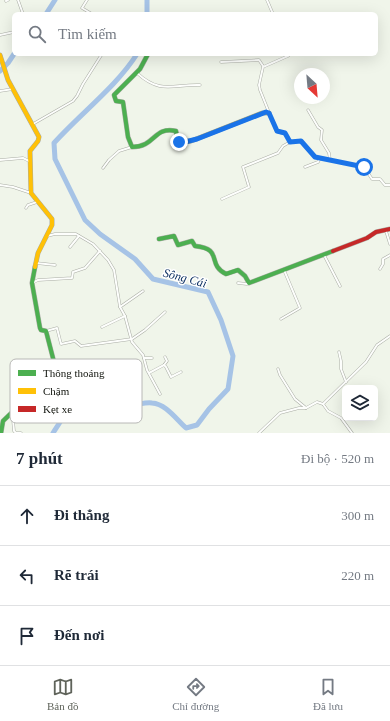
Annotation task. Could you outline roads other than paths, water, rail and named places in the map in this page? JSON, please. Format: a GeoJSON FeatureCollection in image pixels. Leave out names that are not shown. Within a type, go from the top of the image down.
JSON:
{"type":"FeatureCollection","features":[{"type":"Feature","properties":{"kind":"street"},"geometry":{"type":"LineString","coordinates":[[18,0],[22,12]]}},
{"type":"Feature","properties":{"kind":"street"},"geometry":{"type":"LineString","coordinates":[[87,0],[82,8],[89,12]]}},
{"type":"Feature","properties":{"kind":"street"},"geometry":{"type":"LineString","coordinates":[[267,0],[272,12]]}},
{"type":"Feature","properties":{"kind":"street"},"geometry":{"type":"LineString","coordinates":[[0,35],[12,32]]}},
{"type":"Feature","properties":{"kind":"street"},"geometry":{"type":"LineString","coordinates":[[1,56],[8,80],[39,135],[39,139],[30,151],[29,161],[31,193]]}},
{"type":"Feature","properties":{"kind":"street"},"geometry":{"type":"LineString","coordinates":[[33,124],[73,101],[101,56]]}},
{"type":"Feature","properties":{"kind":"street"},"geometry":{"type":"LineString","coordinates":[[133,147],[128,138],[123,102],[116,100],[114,95],[137,73],[147,56]]}},
{"type":"Feature","properties":{"kind":"street"},"geometry":{"type":"LineString","coordinates":[[263,66],[288,56]]}},
{"type":"Feature","properties":{"kind":"street"},"geometry":{"type":"LineString","coordinates":[[221,62],[259,60],[263,66],[259,86],[269,113],[276,130],[286,134],[290,142]]}},
{"type":"Feature","properties":{"kind":"street"},"geometry":{"type":"LineString","coordinates":[[137,73],[148,82],[162,87],[200,85]]}},
{"type":"Feature","properties":{"kind":"street"},"geometry":{"type":"LineString","coordinates":[[0,91],[14,89]]}},
{"type":"Feature","properties":{"kind":"street"},"geometry":{"type":"LineString","coordinates":[[308,110],[318,127],[322,130],[321,140],[329,153],[330,160]]}},
{"type":"Feature","properties":{"kind":"street"},"geometry":{"type":"LineString","coordinates":[[103,168],[119,151],[146,145],[157,134],[166,129],[175,130],[179,142],[185,142],[206,136],[262,113],[269,113]]}},
{"type":"Feature","properties":{"kind":"street"},"geometry":{"type":"LineString","coordinates":[[222,199],[249,187],[243,167],[278,153],[283,146],[290,142],[301,141],[313,156],[364,167],[372,179],[380,179],[385,185],[390,185]]}},
{"type":"Feature","properties":{"kind":"street"},"geometry":{"type":"LineString","coordinates":[[0,160],[23,158],[29,161]]}},
{"type":"Feature","properties":{"kind":"street"},"geometry":{"type":"LineString","coordinates":[[304,167],[318,162],[320,158]]}},
{"type":"Feature","properties":{"kind":"street"},"geometry":{"type":"LineString","coordinates":[[0,185],[13,187],[31,193],[52,219],[52,225],[35,262],[32,283],[40,328],[42,331],[56,328],[58,330],[61,344],[75,341],[81,346],[132,339],[146,330],[165,312]]}},
{"type":"Feature","properties":{"kind":"street"},"geometry":{"type":"LineString","coordinates":[[26,208],[35,201],[38,202]]}},
{"type":"Feature","properties":{"kind":"street"},"geometry":{"type":"LineString","coordinates":[[238,283],[250,283],[367,238],[375,232],[388,230],[390,244]]}},
{"type":"Feature","properties":{"kind":"street"},"geometry":{"type":"LineString","coordinates":[[47,236],[73,233],[93,244],[108,260],[114,270],[120,307],[125,316],[133,344],[142,353],[149,373],[160,394]]}},
{"type":"Feature","properties":{"kind":"street"},"geometry":{"type":"LineString","coordinates":[[70,247],[79,236]]}},
{"type":"Feature","properties":{"kind":"street"},"geometry":{"type":"LineString","coordinates":[[160,239],[174,236],[178,245],[191,241],[195,246],[206,247],[213,253],[213,258],[221,271],[226,274],[238,270],[250,283]]}},
{"type":"Feature","properties":{"kind":"street"},"geometry":{"type":"LineString","coordinates":[[32,283],[38,280],[72,278],[73,272],[85,268],[100,251]]}},
{"type":"Feature","properties":{"kind":"street"},"geometry":{"type":"LineString","coordinates":[[324,255],[340,286]]}},
{"type":"Feature","properties":{"kind":"street"},"geometry":{"type":"LineString","coordinates":[[380,269],[383,264],[383,259],[390,255]]}},
{"type":"Feature","properties":{"kind":"street"},"geometry":{"type":"LineString","coordinates":[[35,262],[55,265]]}},
{"type":"Feature","properties":{"kind":"street"},"geometry":{"type":"LineString","coordinates":[[281,319],[300,308],[284,270]]}},
{"type":"Feature","properties":{"kind":"street"},"geometry":{"type":"LineString","coordinates":[[120,307],[143,291]]}},
{"type":"Feature","properties":{"kind":"street"},"geometry":{"type":"LineString","coordinates":[[102,327],[125,316]]}},
{"type":"Feature","properties":{"kind":"street"},"geometry":{"type":"LineString","coordinates":[[46,331],[52,359]]}},
{"type":"Feature","properties":{"kind":"street"},"geometry":{"type":"LineString","coordinates":[[323,404],[367,360],[377,345],[390,336]]}},
{"type":"Feature","properties":{"kind":"street"},"geometry":{"type":"LineString","coordinates":[[339,352],[341,370],[346,382]]}},
{"type":"Feature","properties":{"kind":"street"},"geometry":{"type":"LineString","coordinates":[[144,358],[152,358]]}},
{"type":"Feature","properties":{"kind":"street"},"geometry":{"type":"LineString","coordinates":[[149,373],[164,365],[167,362],[165,358]]}},
{"type":"Feature","properties":{"kind":"street"},"geometry":{"type":"LineString","coordinates":[[164,365],[171,377],[180,372]]}},
{"type":"Feature","properties":{"kind":"street"},"geometry":{"type":"LineString","coordinates":[[278,369],[280,375],[295,399],[306,408]]}},
{"type":"Feature","properties":{"kind":"street"},"geometry":{"type":"LineString","coordinates":[[259,433],[280,413],[298,408],[306,408],[317,402],[323,404],[326,410],[341,418],[352,433]]}},
{"type":"Feature","properties":{"kind":"street"},"geometry":{"type":"LineString","coordinates":[[1,433],[3,421],[10,414]]}},
{"type":"Feature","properties":{"kind":"street"},"geometry":{"type":"LineString","coordinates":[[13,423],[14,431],[16,433]]}},
{"type":"Feature","properties":{"kind":"waterway","name":"Sông Cái"},"geometry":{"type":"LineString","coordinates":[[47,12],[55,0]]}},
{"type":"Feature","properties":{"kind":"waterway","name":"Sông Cái"},"geometry":{"type":"LineString","coordinates":[[147,0],[147,12]]}},
{"type":"Feature","properties":{"kind":"waterway","name":"Sông Cái"},"geometry":{"type":"LineString","coordinates":[[0,71],[13,56]]}},
{"type":"Feature","properties":{"kind":"waterway","name":"Sông Cái"},"geometry":{"type":"LineString","coordinates":[[136,56],[109,89],[54,143],[55,159],[85,220],[100,234],[135,259],[153,279],[208,292],[221,320],[233,356],[228,389],[209,409],[197,425],[186,428],[162,406],[152,403],[142,404]]}},
{"type":"Feature","properties":{"kind":"waterway","name":"Sông Cái"},"geometry":{"type":"LineString","coordinates":[[53,433],[59,423]]}}]}
